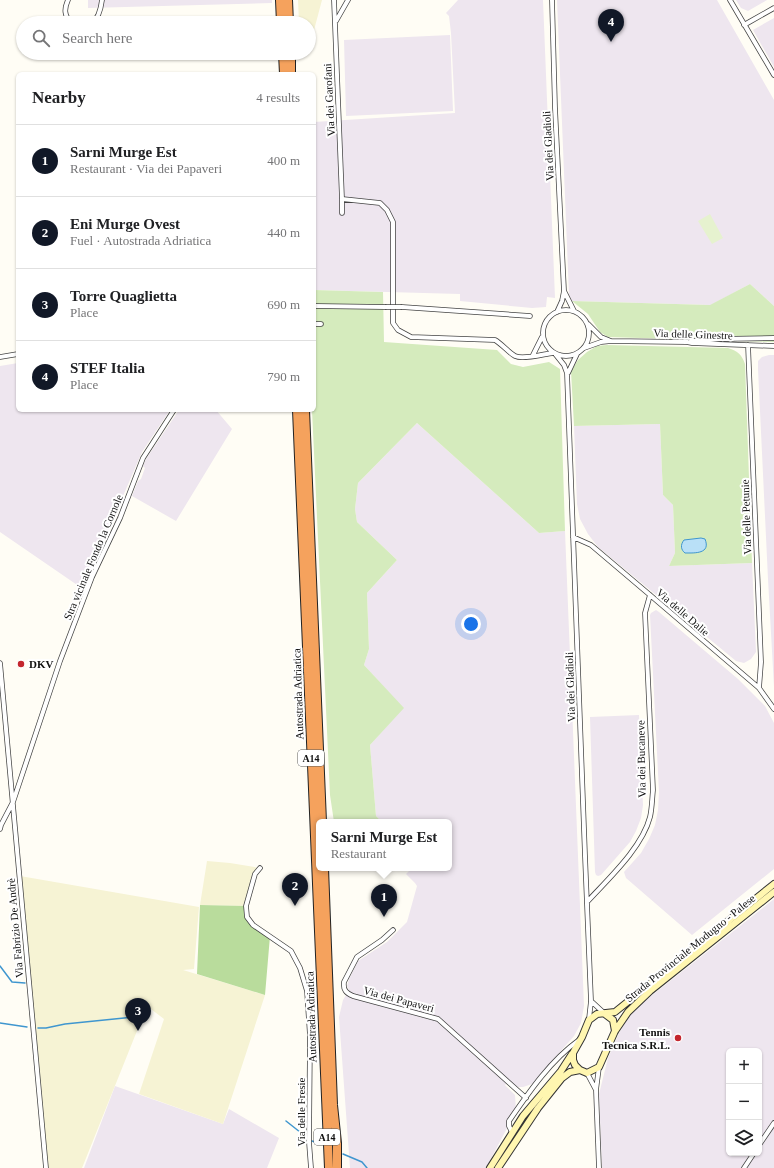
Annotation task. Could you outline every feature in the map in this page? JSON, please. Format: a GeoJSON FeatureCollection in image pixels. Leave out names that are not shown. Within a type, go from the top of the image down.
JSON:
{"type":"FeatureCollection","features":[{"type":"Feature","properties":{"kind":"highway"},"geometry":{"type":"LineString","coordinates":[[280,0],[281,16]]}},
{"type":"Feature","properties":{"kind":"highway"},"geometry":{"type":"LineString","coordinates":[[288,0],[289,16]]}},
{"type":"Feature","properties":{"kind":"highway"},"geometry":{"type":"LineString","coordinates":[[283,60],[284,72]]}},
{"type":"Feature","properties":{"kind":"highway"},"geometry":{"type":"LineString","coordinates":[[291,60],[291,72]]}},
{"type":"Feature","properties":{"kind":"highway","name":"Autostrada Adriatica"},"geometry":{"type":"LineString","coordinates":[[297,412],[316,860]]}},
{"type":"Feature","properties":{"kind":"highway","name":"Autostrada Adriatica"},"geometry":{"type":"LineString","coordinates":[[305,412],[322,819]]}},
{"type":"Feature","properties":{"kind":"highway","name":"Autostrada Adriatica"},"geometry":{"type":"LineString","coordinates":[[316,871],[329,1168]]}},
{"type":"Feature","properties":{"kind":"highway","name":"Autostrada Adriatica"},"geometry":{"type":"LineString","coordinates":[[324,871],[333,1105],[337,1143],[337,1168]]}},
{"type":"Feature","properties":{"kind":"main road","name":"Strada Provinciale Modugno - Palese"},"geometry":{"type":"LineString","coordinates":[[589,1020],[597,1014],[615,1012],[774,884]]}},
{"type":"Feature","properties":{"kind":"main road","name":"Strada Provinciale Modugno - Palese"},"geometry":{"type":"LineString","coordinates":[[599,1067],[615,1031],[628,1012],[650,991],[774,892]]}},
{"type":"Feature","properties":{"kind":"main road"},"geometry":{"type":"LineString","coordinates":[[604,1014],[613,1020],[615,1031]]}},
{"type":"Feature","properties":{"kind":"main road"},"geometry":{"type":"LineString","coordinates":[[490,1168],[523,1116],[561,1071],[582,1037],[589,1020]]}},
{"type":"Feature","properties":{"kind":"main road"},"geometry":{"type":"LineString","coordinates":[[573,1053],[573,1060],[580,1070],[587,1073],[599,1067]]}},
{"type":"Feature","properties":{"kind":"main road"},"geometry":{"type":"LineString","coordinates":[[498,1168],[538,1108],[562,1078],[570,1072],[580,1070]]}},
{"type":"Feature","properties":{"kind":"street"},"geometry":{"type":"LineString","coordinates":[[66,16],[65,7],[68,0]]}},
{"type":"Feature","properties":{"kind":"street"},"geometry":{"type":"LineString","coordinates":[[98,16],[102,0]]}},
{"type":"Feature","properties":{"kind":"street","name":"Via dei Garofani"},"geometry":{"type":"LineString","coordinates":[[334,0],[336,21],[335,37],[342,213]]}},
{"type":"Feature","properties":{"kind":"street"},"geometry":{"type":"LineString","coordinates":[[336,21],[348,0]]}},
{"type":"Feature","properties":{"kind":"street","name":"Via dei Gladioli"},"geometry":{"type":"LineString","coordinates":[[542,337],[544,324],[548,318],[557,312],[562,302],[564,290],[555,108],[552,0]]}},
{"type":"Feature","properties":{"kind":"street"},"geometry":{"type":"LineString","coordinates":[[730,0],[774,75]]}},
{"type":"Feature","properties":{"kind":"street"},"geometry":{"type":"LineString","coordinates":[[744,25],[774,8]]}},
{"type":"Feature","properties":{"kind":"street"},"geometry":{"type":"LineString","coordinates":[[342,199],[380,203],[387,210],[393,222],[393,323],[398,330],[411,337],[495,340],[503,345],[514,356],[523,358],[555,354],[563,356],[577,354]]}},
{"type":"Feature","properties":{"kind":"street","name":"Via dei Gladioli"},"geometry":{"type":"LineString","coordinates":[[564,290],[574,311],[579,314],[587,324]]}},
{"type":"Feature","properties":{"kind":"street"},"geometry":{"type":"LineString","coordinates":[[316,306],[386,306],[530,316]]}},
{"type":"Feature","properties":{"kind":"street"},"geometry":{"type":"LineString","coordinates":[[557,312],[566,310],[574,311]]}},
{"type":"Feature","properties":{"kind":"street"},"geometry":{"type":"LineString","coordinates":[[316,324],[321,324]]}},
{"type":"Feature","properties":{"kind":"street"},"geometry":{"type":"LineString","coordinates":[[587,324],[601,337],[611,341]]}},
{"type":"Feature","properties":{"kind":"street"},"geometry":{"type":"LineString","coordinates":[[584,348],[589,338],[587,324]]}},
{"type":"Feature","properties":{"kind":"street"},"geometry":{"type":"LineString","coordinates":[[533,356],[542,337]]}},
{"type":"Feature","properties":{"kind":"street"},"geometry":{"type":"LineString","coordinates":[[542,337],[545,344],[564,364],[568,373]]}},
{"type":"Feature","properties":{"kind":"street"},"geometry":{"type":"LineString","coordinates":[[687,342],[721,339],[774,338]]}},
{"type":"Feature","properties":{"kind":"street","name":"Via delle Ginestre"},"geometry":{"type":"LineString","coordinates":[[584,348],[602,342],[611,341],[687,342],[692,344],[774,346]]}},
{"type":"Feature","properties":{"kind":"street","name":"Via delle Petunie"},"geometry":{"type":"LineString","coordinates":[[748,345],[761,662],[759,688]]}},
{"type":"Feature","properties":{"kind":"street","name":"Via dei Gladioli"},"geometry":{"type":"LineString","coordinates":[[584,348],[577,354],[570,365],[568,373],[591,1001],[589,1020]]}},
{"type":"Feature","properties":{"kind":"street"},"geometry":{"type":"LineString","coordinates":[[0,357],[16,354]]}},
{"type":"Feature","properties":{"kind":"street","name":"Stra vicinale Fondo la Cornole"},"geometry":{"type":"LineString","coordinates":[[0,830],[13,802],[60,661],[92,577],[120,518],[143,458],[173,412]]}},
{"type":"Feature","properties":{"kind":"street","name":"Via delle Dalie"},"geometry":{"type":"LineString","coordinates":[[573,537],[591,545],[650,595],[759,688],[774,708]]}},
{"type":"Feature","properties":{"kind":"street","name":"Via dei Bucaneve"},"geometry":{"type":"LineString","coordinates":[[587,902],[626,860],[640,840],[650,818],[653,790],[645,613],[650,595]]}},
{"type":"Feature","properties":{"kind":"street","name":"Via Fabrizio De Andrè"},"geometry":{"type":"LineString","coordinates":[[0,663],[46,1168]]}},
{"type":"Feature","properties":{"kind":"street","name":"Via delle Fresie"},"geometry":{"type":"LineString","coordinates":[[260,868],[256,874],[246,906],[247,917],[253,924],[291,951],[300,968],[307,990],[310,1036],[309,1142],[312,1168]]}},
{"type":"Feature","properties":{"kind":"street","name":"Via dei Papaveri"},"geometry":{"type":"LineString","coordinates":[[393,930],[382,940],[360,954],[354,960],[344,982],[346,992],[353,996],[438,1019],[526,1098]]}},
{"type":"Feature","properties":{"kind":"street"},"geometry":{"type":"LineString","coordinates":[[591,1001],[604,1014]]}},
{"type":"Feature","properties":{"kind":"street"},"geometry":{"type":"LineString","coordinates":[[512,1132],[509,1126],[510,1121],[533,1086],[569,1047],[582,1037]]}},
{"type":"Feature","properties":{"kind":"street"},"geometry":{"type":"LineString","coordinates":[[599,1067],[596,1090],[599,1168]]}},
{"type":"Feature","properties":{"kind":"street"},"geometry":{"type":"LineString","coordinates":[[587,1073],[596,1090]]}},
{"type":"Feature","properties":{"kind":"street"},"geometry":{"type":"LineString","coordinates":[[762,1141],[774,1123]]}},
{"type":"Feature","properties":{"kind":"street"},"geometry":{"type":"LineString","coordinates":[[744,1168],[752,1156]]}},
{"type":"Feature","properties":{"kind":"shaded area"},"geometry":{"type":"Polygon","coordinates":[[[88,0],[272,0],[272,3],[88,8],[88,0]]]}},
{"type":"Feature","properties":{"kind":"shaded area"},"geometry":{"type":"Polygon","coordinates":[[[298,0],[322,0],[316,23],[316,16],[299,16],[298,0]]]}},
{"type":"Feature","properties":{"kind":"shaded area"},"geometry":{"type":"Polygon","coordinates":[[[458,0],[543,0],[555,298],[547,297],[546,307],[532,308],[460,301],[460,294],[316,290],[316,122],[455,113],[451,33],[449,16],[446,13],[458,0]]]}},
{"type":"Feature","properties":{"kind":"shaded area"},"geometry":{"type":"Polygon","coordinates":[[[557,0],[717,0],[774,100],[774,306],[750,284],[711,305],[572,301],[569,295],[557,0]]]}},
{"type":"Feature","properties":{"kind":"shaded area"},"geometry":{"type":"Polygon","coordinates":[[[736,0],[767,0],[748,11],[741,8],[736,0]]]}},
{"type":"Feature","properties":{"kind":"shaded area"},"geometry":{"type":"Polygon","coordinates":[[[774,18],[774,67],[753,30],[774,18]]]}},
{"type":"Feature","properties":{"kind":"shaded area"},"geometry":{"type":"Polygon","coordinates":[[[450,35],[453,111],[346,116],[344,40],[450,35]]]}},
{"type":"Feature","properties":{"kind":"shaded area"},"geometry":{"type":"Polygon","coordinates":[[[774,355],[774,687],[758,369],[758,361],[762,357],[774,355]]]}},
{"type":"Feature","properties":{"kind":"shaded area"},"geometry":{"type":"Polygon","coordinates":[[[16,363],[16,412],[169,412],[142,452],[83,589],[0,532],[0,366],[16,363]]]}},
{"type":"Feature","properties":{"kind":"shaded area"},"geometry":{"type":"Polygon","coordinates":[[[178,412],[218,412],[232,429],[176,521],[132,496],[138,481],[141,479],[145,468],[143,466],[146,459],[178,412]]]}},
{"type":"Feature","properties":{"kind":"shaded area"},"geometry":{"type":"Polygon","coordinates":[[[417,423],[539,533],[565,531],[584,1006],[581,1023],[574,1036],[532,1084],[518,1087],[509,1081],[505,1085],[515,1095],[516,1111],[486,1168],[350,1168],[339,1017],[343,1000],[349,990],[347,986],[349,979],[358,961],[387,942],[407,922],[417,886],[406,874],[409,871],[452,871],[452,819],[379,819],[376,816],[370,745],[403,708],[364,665],[369,649],[367,593],[397,560],[357,522],[355,509],[358,483],[417,423]]]}},
{"type":"Feature","properties":{"kind":"shaded area"},"geometry":{"type":"Polygon","coordinates":[[[660,424],[663,495],[673,505],[675,553],[669,566],[752,563],[756,652],[751,659],[744,663],[736,661],[598,547],[588,534],[580,519],[577,504],[574,426],[660,424]]]}},
{"type":"Feature","properties":{"kind":"shaded area"},"geometry":{"type":"Polygon","coordinates":[[[656,610],[738,679],[765,706],[774,723],[774,869],[692,935],[626,878],[624,872],[641,853],[649,839],[655,825],[658,810],[659,792],[650,615],[656,610]]]}},
{"type":"Feature","properties":{"kind":"shaded area"},"geometry":{"type":"Polygon","coordinates":[[[639,715],[643,805],[641,818],[630,842],[601,875],[598,876],[595,872],[590,717],[639,715]]]}},
{"type":"Feature","properties":{"kind":"shaded area"},"geometry":{"type":"Polygon","coordinates":[[[207,861],[260,868],[246,906],[200,905],[207,861]]]}},
{"type":"Feature","properties":{"kind":"shaded area"},"geometry":{"type":"Polygon","coordinates":[[[20,876],[199,907],[194,969],[183,970],[265,995],[223,1124],[139,1094],[164,1019],[147,1006],[82,1168],[47,1168],[20,876]]]}},
{"type":"Feature","properties":{"kind":"shaded area"},"geometry":{"type":"Polygon","coordinates":[[[774,899],[774,1168],[602,1168],[599,1094],[608,1058],[619,1033],[632,1011],[774,899]]]}},
{"type":"Feature","properties":{"kind":"shaded area"},"geometry":{"type":"Polygon","coordinates":[[[115,1086],[223,1124],[229,1109],[279,1138],[267,1168],[84,1168],[115,1086]]]}},
{"type":"Feature","properties":{"kind":"green space"},"geometry":{"type":"Polygon","coordinates":[[[710,214],[723,238],[712,244],[698,221],[710,214]]]}},
{"type":"Feature","properties":{"kind":"green space"},"geometry":{"type":"Polygon","coordinates":[[[750,284],[774,306],[774,342],[608,337],[600,332],[588,314],[572,301],[710,305],[750,284]]]}},
{"type":"Feature","properties":{"kind":"green space"},"geometry":{"type":"Polygon","coordinates":[[[316,290],[383,292],[384,342],[497,350],[511,364],[523,367],[549,362],[560,369],[565,531],[539,533],[417,423],[358,483],[355,509],[357,522],[397,560],[367,593],[369,649],[364,665],[404,708],[370,745],[376,816],[379,819],[334,819],[330,795],[312,412],[316,412],[316,290]]]}},
{"type":"Feature","properties":{"kind":"green space"},"geometry":{"type":"Polygon","coordinates":[[[597,346],[728,348],[734,350],[741,356],[745,364],[752,563],[669,566],[675,553],[673,505],[663,495],[660,424],[574,426],[571,371],[578,360],[587,352],[597,346]]]}},
{"type":"Feature","properties":{"kind":"green space"},"geometry":{"type":"Polygon","coordinates":[[[200,905],[246,906],[249,921],[270,936],[265,995],[197,974],[200,905]]]}},
{"type":"Feature","properties":{"kind":"water"},"geometry":{"type":"Polygon","coordinates":[[[705,539],[706,548],[704,550],[697,553],[685,553],[682,547],[684,540],[705,539]]]}},
{"type":"Feature","properties":{"kind":"waterway"},"geometry":{"type":"LineString","coordinates":[[0,966],[12,982],[25,983]]}},
{"type":"Feature","properties":{"kind":"waterway"},"geometry":{"type":"LineString","coordinates":[[38,1028],[134,1017]]}},
{"type":"Feature","properties":{"kind":"waterway"},"geometry":{"type":"LineString","coordinates":[[0,1023],[27,1027]]}},
{"type":"Feature","properties":{"kind":"waterway"},"geometry":{"type":"LineString","coordinates":[[286,1121],[305,1136]]}},
{"type":"Feature","properties":{"kind":"waterway"},"geometry":{"type":"LineString","coordinates":[[312,1141],[318,1143]]}},
{"type":"Feature","properties":{"kind":"waterway"},"geometry":{"type":"LineString","coordinates":[[343,1154],[362,1162],[367,1168]]}},
{"type":"Feature","properties":{"kind":"place","name":"STEF Italia"},"geometry":{"type":"Point","coordinates":[611,42]}},
{"type":"Feature","properties":{"kind":"place","name":"DKV"},"geometry":{"type":"Point","coordinates":[21,664]}},
{"type":"Feature","properties":{"kind":"place","name":"Eni Murge Ovest"},"geometry":{"type":"Point","coordinates":[295,906]}},
{"type":"Feature","properties":{"kind":"place","name":"Sarni Murge Est"},"geometry":{"type":"Point","coordinates":[384,917]}},
{"type":"Feature","properties":{"kind":"place","name":"Torre Quaglietta"},"geometry":{"type":"Point","coordinates":[138,1031]}},
{"type":"Feature","properties":{"kind":"place","name":"Tennis Tecnica S.R.L."},"geometry":{"type":"Point","coordinates":[678,1038]}}]}
